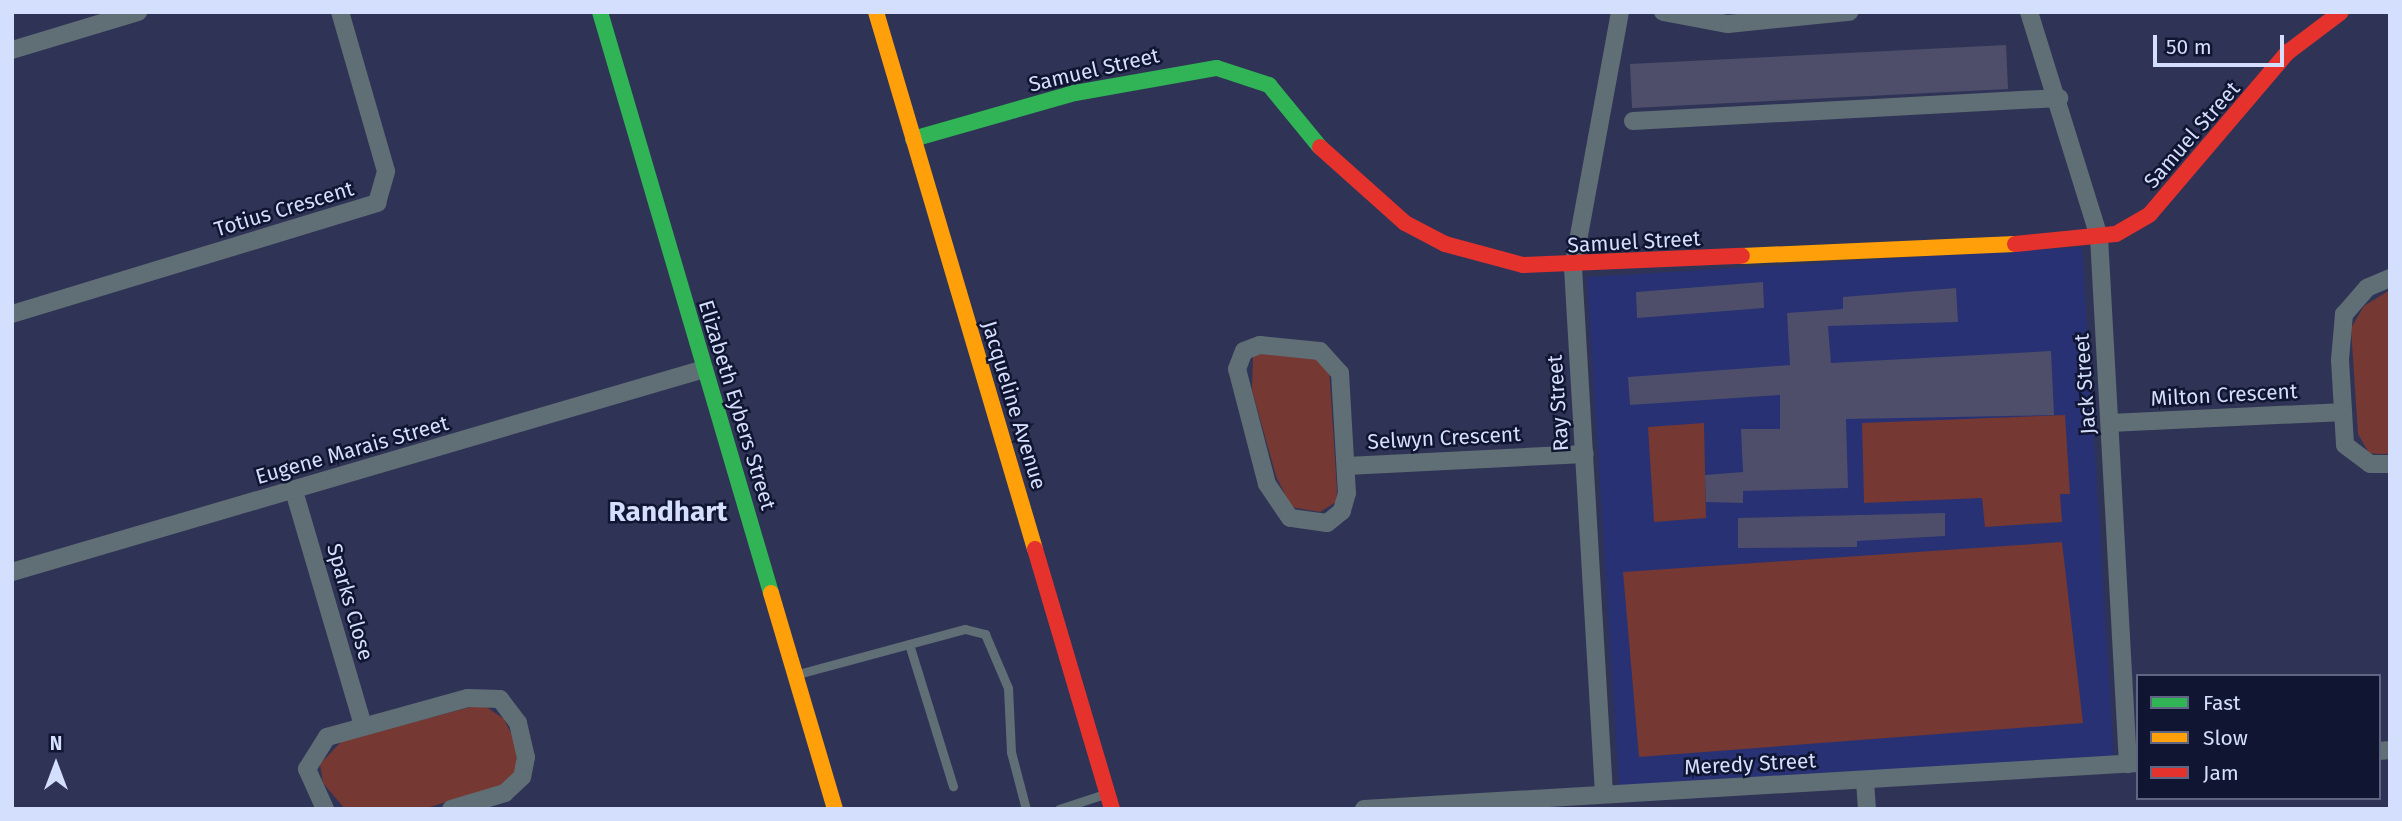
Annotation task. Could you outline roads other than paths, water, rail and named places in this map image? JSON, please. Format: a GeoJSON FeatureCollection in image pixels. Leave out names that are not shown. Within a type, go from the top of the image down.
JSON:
{"type":"FeatureCollection","features":[{"type":"Feature","properties":{"kind":"street"},"geometry":{"type":"LineString","coordinates":[[12,50],[138,12]]}},
{"type":"Feature","properties":{"kind":"street","name":"Totius Crescent"},"geometry":{"type":"LineString","coordinates":[[12,314],[377,203],[386,171],[340,12]]}},
{"type":"Feature","properties":{"kind":"street","name":"Elizabeth Eybers Street"},"geometry":{"type":"LineString","coordinates":[[600,12],[835,809]]}},
{"type":"Feature","properties":{"kind":"street","name":"Jacqueline Avenue"},"geometry":{"type":"LineString","coordinates":[[876,12],[1109,801]]}},
{"type":"Feature","properties":{"kind":"street","name":"Ray Street"},"geometry":{"type":"LineString","coordinates":[[1604,794],[1573,268],[1620,12]]}},
{"type":"Feature","properties":{"kind":"street"},"geometry":{"type":"LineString","coordinates":[[1663,12],[1728,24],[1849,12]]}},
{"type":"Feature","properties":{"kind":"street","name":"Jack Street"},"geometry":{"type":"LineString","coordinates":[[2029,12],[2059,98],[2099,237],[2133,764]]}},
{"type":"Feature","properties":{"kind":"street","name":"Samuel Street"},"geometry":{"type":"LineString","coordinates":[[913,139],[1074,93],[1196,69],[1237,71],[1269,85],[1330,158],[1405,223],[1482,256],[1573,268],[2099,237],[2150,214],[2288,52],[2341,12]]}},
{"type":"Feature","properties":{"kind":"street"},"geometry":{"type":"LineString","coordinates":[[1633,121],[2059,98]]}},
{"type":"Feature","properties":{"kind":"street"},"geometry":{"type":"LineString","coordinates":[[2390,278],[2367,288],[2344,314],[2340,412],[2345,445],[2370,464],[2390,464]]}},
{"type":"Feature","properties":{"kind":"street","name":"Selwyn Crescent"},"geometry":{"type":"LineString","coordinates":[[1260,345],[1330,355],[1340,373],[1347,466],[1346,502],[1335,518],[1302,523],[1280,510],[1239,380],[1244,351],[1260,345]]}},
{"type":"Feature","properties":{"kind":"street","name":"Eugene Marais Street"},"geometry":{"type":"LineString","coordinates":[[12,572],[704,369]]}},
{"type":"Feature","properties":{"kind":"street","name":"Milton Crescent"},"geometry":{"type":"LineString","coordinates":[[2110,424],[2340,412]]}},
{"type":"Feature","properties":{"kind":"street","name":"Selwyn Crescent"},"geometry":{"type":"LineString","coordinates":[[1347,466],[1584,454]]}},
{"type":"Feature","properties":{"kind":"street","name":"Sparks Close"},"geometry":{"type":"LineString","coordinates":[[294,491],[363,726]]}},
{"type":"Feature","properties":{"kind":"street"},"geometry":{"type":"LineString","coordinates":[[325,809],[308,782],[310,756],[327,737],[468,698],[500,699],[511,708],[526,757],[522,778],[505,793],[451,809]]}},
{"type":"Feature","properties":{"kind":"street","name":"Meredy Street"},"geometry":{"type":"LineString","coordinates":[[1364,809],[2133,764]]}},
{"type":"Feature","properties":{"kind":"street"},"geometry":{"type":"LineString","coordinates":[[1865,781],[1867,809]]}},
{"type":"Feature","properties":{"kind":"lane"},"geometry":{"type":"LineString","coordinates":[[796,674],[965,629],[977,629],[992,642],[1008,688],[1011,752],[1026,809]]}},
{"type":"Feature","properties":{"kind":"lane"},"geometry":{"type":"LineString","coordinates":[[909,644],[953,786]]}},
{"type":"Feature","properties":{"kind":"lane"},"geometry":{"type":"LineString","coordinates":[[1059,809],[1109,801]]}},
{"type":"Feature","properties":{"kind":"district","name":"Randhart"},"geometry":{"type":"Point","coordinates":[668,512]}}]}
